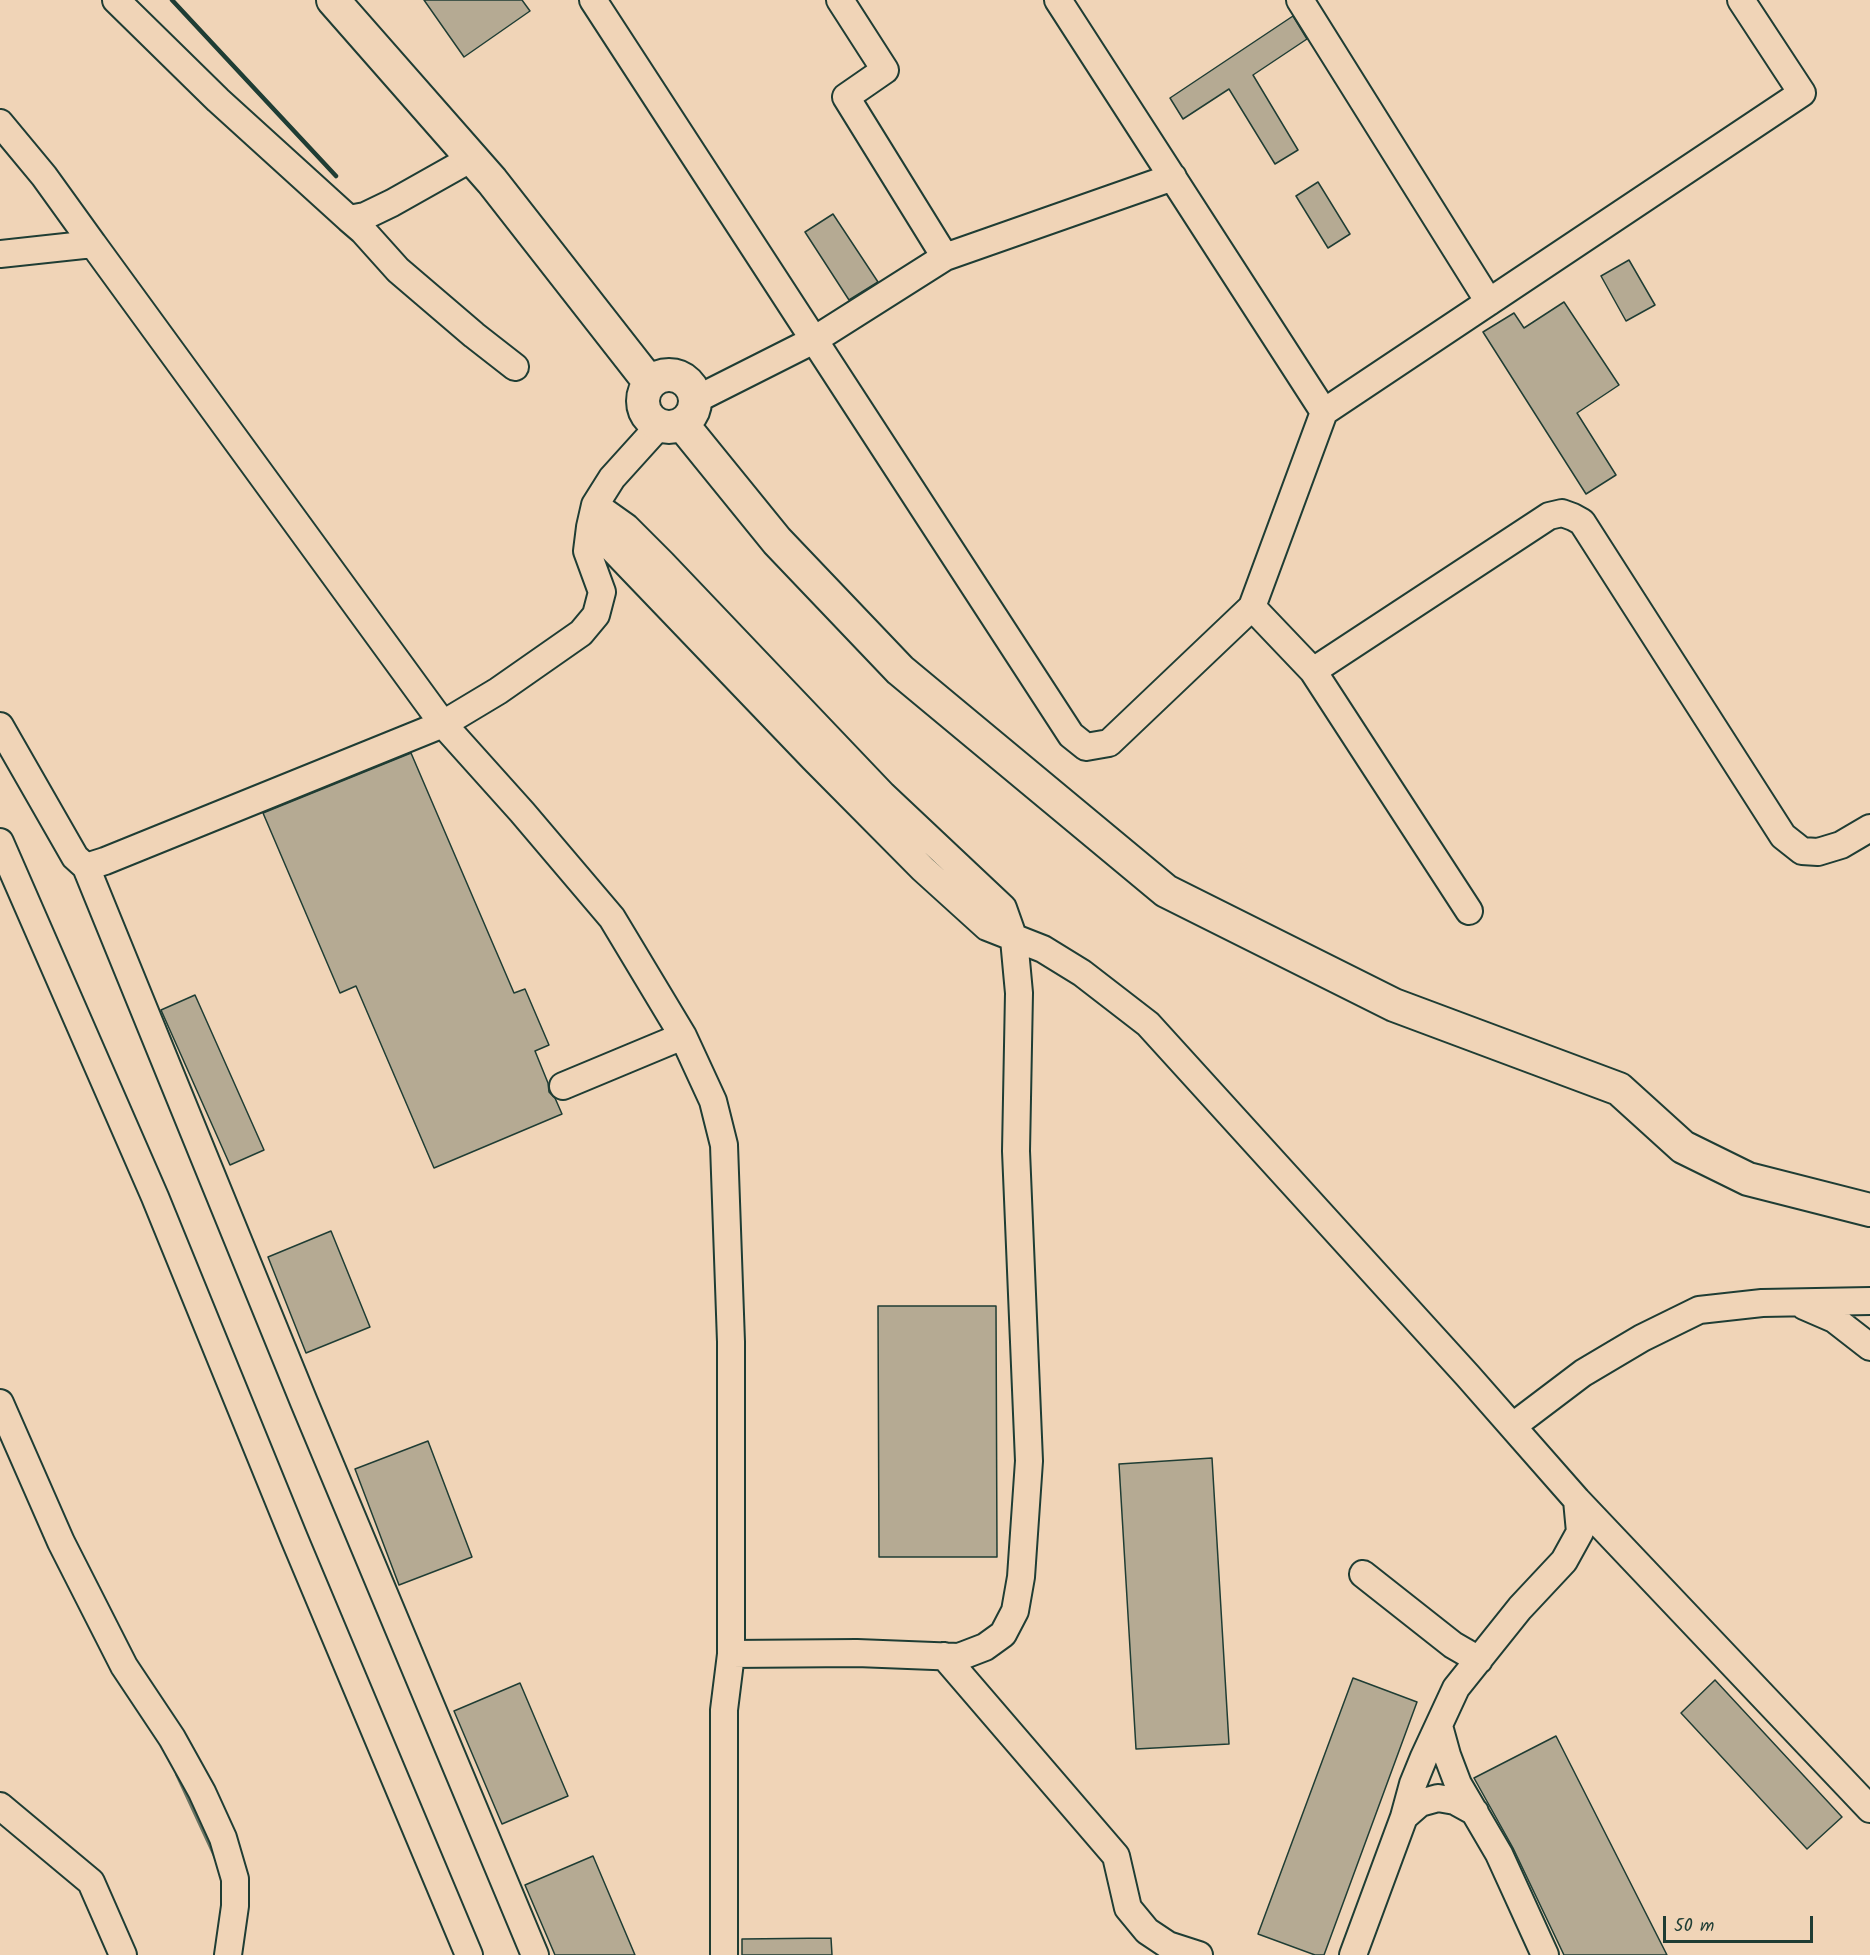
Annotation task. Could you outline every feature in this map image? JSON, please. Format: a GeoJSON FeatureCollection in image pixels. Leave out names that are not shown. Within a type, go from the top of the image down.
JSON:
{"type":"FeatureCollection","features":[{"type":"Feature","properties":{"kind":"main road"},"geometry":{"type":"LineString","coordinates":[[333,0],[492,181],[650,383]]}},
{"type":"Feature","properties":{"kind":"main road"},"geometry":{"type":"LineString","coordinates":[[679,417],[689,385],[674,376],[657,377],[650,383],[643,398],[646,415],[679,417],[777,541],[900,670],[1166,891],[1394,1005],[1619,1089],[1683,1147],[1748,1179],[1870,1210]]}},
{"type":"Feature","properties":{"kind":"street"},"geometry":{"type":"LineString","coordinates":[[116,0],[219,100],[359,222],[398,270],[515,367]]}},
{"type":"Feature","properties":{"kind":"street"},"geometry":{"type":"LineString","coordinates":[[593,0],[1071,735],[1086,747],[1109,743],[1252,607],[1324,412],[1802,93],[1741,0]]}},
{"type":"Feature","properties":{"kind":"street"},"geometry":{"type":"LineString","coordinates":[[840,0],[885,70],[846,97],[945,257]]}},
{"type":"Feature","properties":{"kind":"street"},"geometry":{"type":"LineString","coordinates":[[1058,0],[1324,412]]}},
{"type":"Feature","properties":{"kind":"street"},"geometry":{"type":"LineString","coordinates":[[1300,0],[1489,302]]}},
{"type":"Feature","properties":{"kind":"street"},"geometry":{"type":"LineString","coordinates":[[0,123],[44,176],[444,724],[612,918],[683,1036],[712,1101],[724,1145],[731,1342],[731,1654],[724,1710],[724,1955]]}},
{"type":"Feature","properties":{"kind":"street"},"geometry":{"type":"LineString","coordinates":[[359,222],[472,158]]}},
{"type":"Feature","properties":{"kind":"street"},"geometry":{"type":"LineString","coordinates":[[86,867],[116,857],[444,724],[498,691],[581,633],[596,615],[602,592],[587,551],[595,505],[612,478],[679,417],[814,340],[945,257],[1173,177]]}},
{"type":"Feature","properties":{"kind":"street"},"geometry":{"type":"LineString","coordinates":[[0,254],[93,244]]}},
{"type":"Feature","properties":{"kind":"street"},"geometry":{"type":"LineString","coordinates":[[595,505],[626,527],[883,795],[1003,908],[1014,939],[1019,993],[1016,1151],[1029,1461],[1021,1578],[1015,1611],[1003,1634],[985,1647],[959,1657],[857,1653],[731,1654]]}},
{"type":"Feature","properties":{"kind":"street"},"geometry":{"type":"LineString","coordinates":[[1313,671],[1548,516],[1562,513],[1582,522],[1783,836],[1802,851],[1818,852],[1840,845],[1870,828]]}},
{"type":"Feature","properties":{"kind":"street"},"geometry":{"type":"LineString","coordinates":[[1252,607],[1313,671],[1469,910]]}},
{"type":"Feature","properties":{"kind":"street"},"geometry":{"type":"LineString","coordinates":[[0,726],[75,857],[86,867],[304,1402],[535,1955]]}},
{"type":"Feature","properties":{"kind":"street"},"geometry":{"type":"LineString","coordinates":[[0,842],[155,1197],[294,1538],[469,1955]]}},
{"type":"Feature","properties":{"kind":"street"},"geometry":{"type":"LineString","coordinates":[[1014,939],[1043,949],[1082,974],[1148,1024],[1262,1147],[1577,1500],[1870,1809]]}},
{"type":"Feature","properties":{"kind":"street"},"geometry":{"type":"LineString","coordinates":[[563,1086],[683,1036]]}},
{"type":"Feature","properties":{"kind":"street"},"geometry":{"type":"LineString","coordinates":[[1513,1426],[1583,1373],[1642,1338],[1699,1310],[1762,1303],[1870,1301]]}},
{"type":"Feature","properties":{"kind":"street"},"geometry":{"type":"LineString","coordinates":[[1795,1302],[1834,1319],[1870,1347]]}},
{"type":"Feature","properties":{"kind":"street"},"geometry":{"type":"LineString","coordinates":[[0,1403],[60,1542],[118,1656],[177,1747],[202,1792],[223,1838],[235,1879],[235,1906],[228,1955]]}},
{"type":"Feature","properties":{"kind":"street"},"geometry":{"type":"LineString","coordinates":[[1353,1955],[1404,1817],[1413,1785],[1456,1688],[1520,1608],[1564,1561],[1580,1532],[1577,1500]]}},
{"type":"Feature","properties":{"kind":"street"},"geometry":{"type":"LineString","coordinates":[[1362,1574],[1453,1645],[1479,1660]]}},
{"type":"Feature","properties":{"kind":"street"},"geometry":{"type":"LineString","coordinates":[[944,1656],[1116,1856],[1128,1908],[1147,1931],[1166,1950],[1199,1955]]}},
{"type":"Feature","properties":{"kind":"street"},"geometry":{"type":"LineString","coordinates":[[1439,1726],[1458,1784],[1499,1854],[1545,1955]]}},
{"type":"Feature","properties":{"kind":"street"},"geometry":{"type":"LineString","coordinates":[[1404,1817],[1420,1803],[1438,1798],[1455,1801],[1475,1812]]}},
{"type":"Feature","properties":{"kind":"street"},"geometry":{"type":"LineString","coordinates":[[0,1806],[91,1882],[123,1955]]}},
{"type":"Feature","properties":{"kind":"building"},"geometry":{"type":"Polygon","coordinates":[[[424,0],[522,0],[530,11],[464,57],[424,0]]]}},
{"type":"Feature","properties":{"kind":"building"},"geometry":{"type":"Polygon","coordinates":[[[1293,16],[1307,39],[1253,75],[1298,150],[1275,164],[1229,89],[1183,119],[1170,98],[1293,16]]]}},
{"type":"Feature","properties":{"kind":"building"},"geometry":{"type":"Polygon","coordinates":[[[1318,182],[1350,234],[1328,248],[1296,196],[1318,182]]]}},
{"type":"Feature","properties":{"kind":"building"},"geometry":{"type":"Polygon","coordinates":[[[833,214],[878,282],[849,300],[805,232],[833,214]]]}},
{"type":"Feature","properties":{"kind":"building"},"geometry":{"type":"Polygon","coordinates":[[[1629,260],[1655,305],[1626,321],[1601,276],[1629,260]]]}},
{"type":"Feature","properties":{"kind":"building"},"geometry":{"type":"Polygon","coordinates":[[[1564,302],[1619,385],[1577,413],[1616,475],[1586,494],[1483,332],[1514,313],[1524,328],[1564,302]]]}},
{"type":"Feature","properties":{"kind":"building"},"geometry":{"type":"Polygon","coordinates":[[[411,753],[514,993],[525,989],[549,1045],[535,1051],[548,1083],[549,1092],[555,1098],[562,1114],[434,1168],[356,986],[340,993],[263,813],[411,753]]]}},
{"type":"Feature","properties":{"kind":"building"},"geometry":{"type":"Polygon","coordinates":[[[195,995],[264,1150],[230,1165],[161,1010],[195,995]]]}},
{"type":"Feature","properties":{"kind":"building"},"geometry":{"type":"Polygon","coordinates":[[[331,1231],[370,1327],[306,1353],[268,1257],[331,1231]]]}},
{"type":"Feature","properties":{"kind":"building"},"geometry":{"type":"Polygon","coordinates":[[[878,1306],[996,1306],[997,1557],[879,1557],[878,1306]]]}},
{"type":"Feature","properties":{"kind":"building"},"geometry":{"type":"Polygon","coordinates":[[[428,1441],[472,1557],[399,1585],[355,1469],[428,1441]]]}},
{"type":"Feature","properties":{"kind":"building"},"geometry":{"type":"Polygon","coordinates":[[[1212,1458],[1229,1744],[1136,1749],[1119,1464],[1212,1458]]]}},
{"type":"Feature","properties":{"kind":"building"},"geometry":{"type":"Polygon","coordinates":[[[1353,1678],[1417,1702],[1324,1955],[1315,1955],[1258,1934],[1353,1678]]]}},
{"type":"Feature","properties":{"kind":"building"},"geometry":{"type":"Polygon","coordinates":[[[1715,1680],[1842,1817],[1807,1849],[1681,1713],[1715,1680]]]}},
{"type":"Feature","properties":{"kind":"building"},"geometry":{"type":"Polygon","coordinates":[[[520,1683],[568,1796],[502,1824],[454,1711],[520,1683]]]}},
{"type":"Feature","properties":{"kind":"building"},"geometry":{"type":"Polygon","coordinates":[[[1556,1736],[1667,1955],[1564,1955],[1513,1848],[1474,1778],[1556,1736]]]}},
{"type":"Feature","properties":{"kind":"building"},"geometry":{"type":"Polygon","coordinates":[[[593,1856],[635,1955],[555,1955],[525,1885],[593,1856]]]}},
{"type":"Feature","properties":{"kind":"building"},"geometry":{"type":"Polygon","coordinates":[[[831,1938],[832,1955],[742,1955],[742,1939],[831,1938]]]}},
{"type":"Feature","properties":{"kind":"waterway"},"geometry":{"type":"LineString","coordinates":[[178,1774],[217,1858]]}},
{"type":"Feature","properties":{"kind":"railway"},"geometry":{"type":"LineString","coordinates":[[172,0],[336,176]]}}]}
